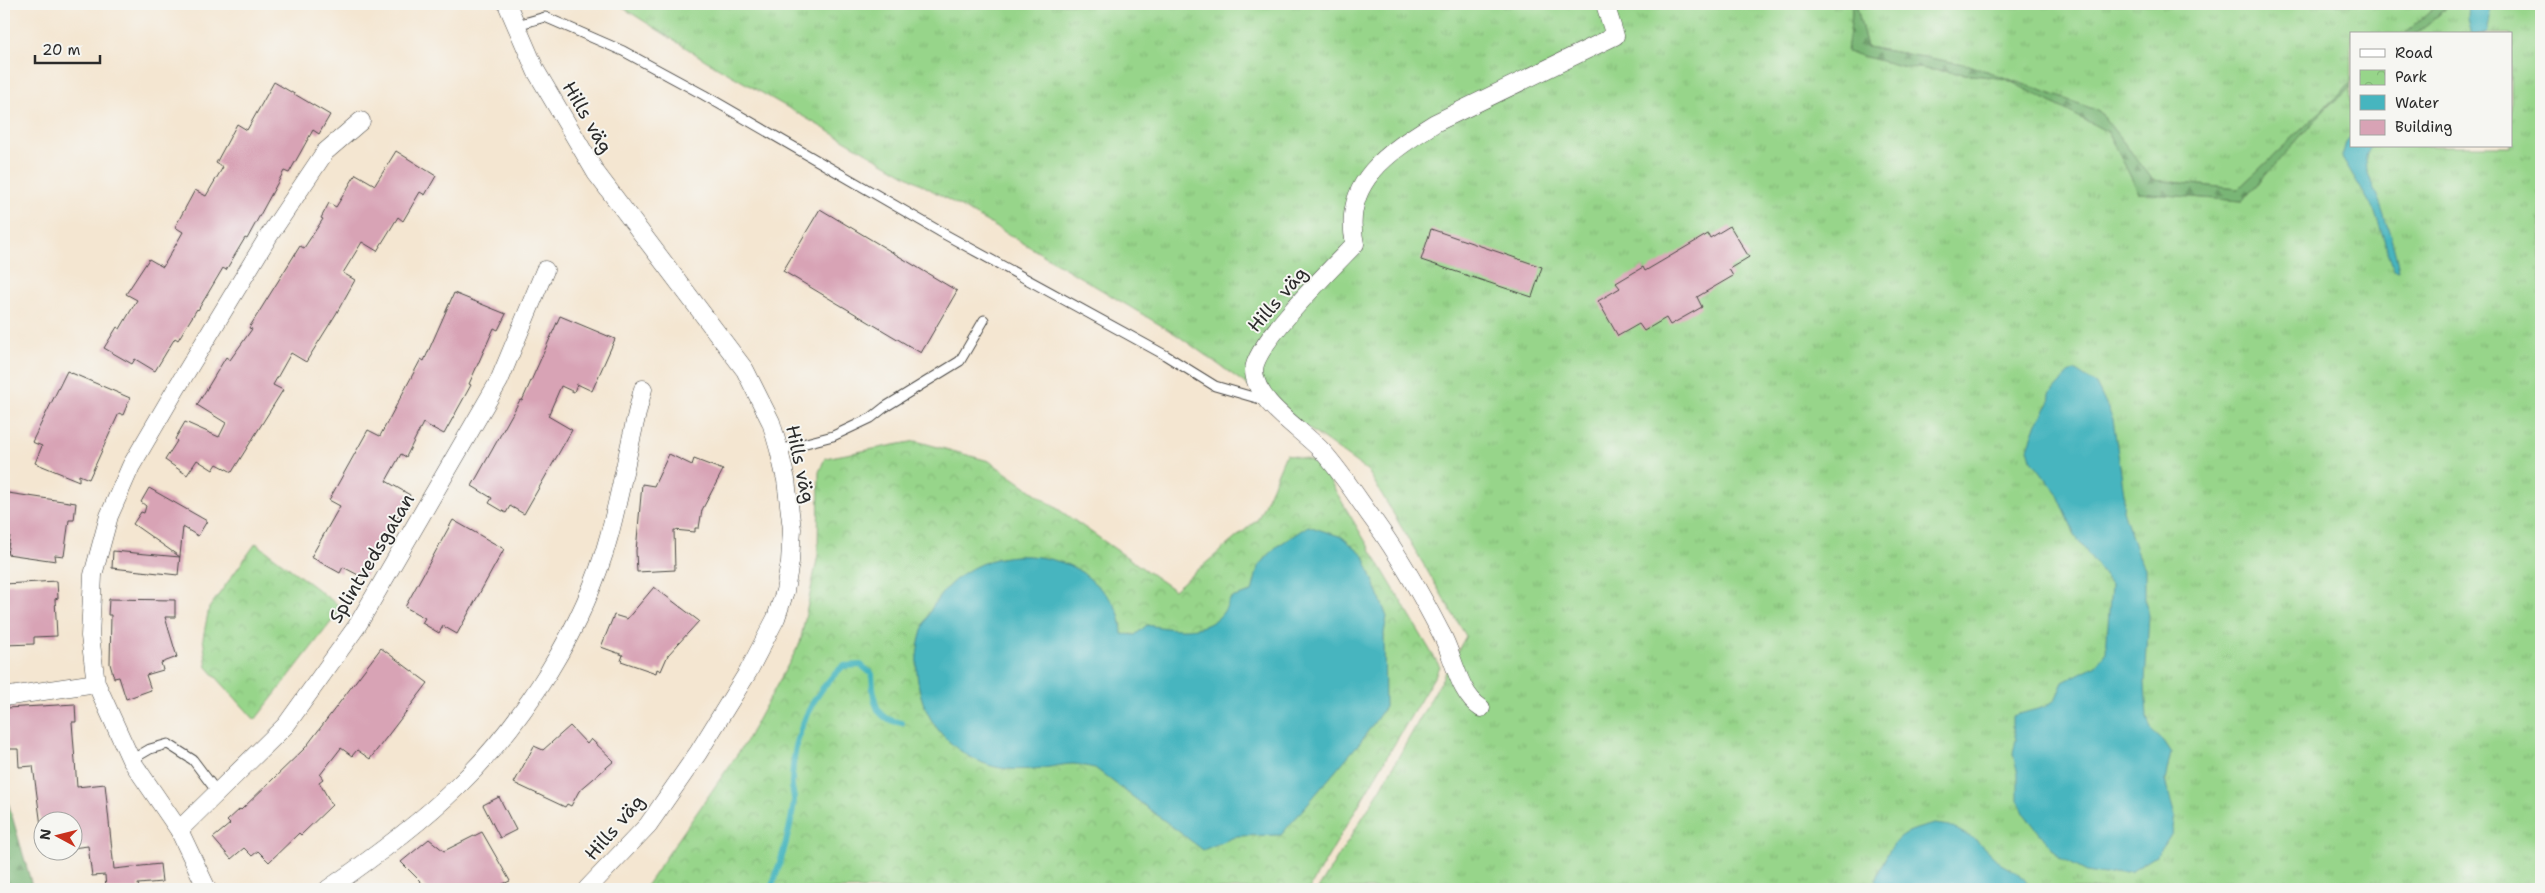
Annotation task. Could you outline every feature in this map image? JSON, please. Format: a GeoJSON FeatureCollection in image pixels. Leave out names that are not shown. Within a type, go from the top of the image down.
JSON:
{"type":"FeatureCollection","features":[{"type":"Feature","properties":{"kind":"street","name":"Hills väg"},"geometry":{"type":"LineString","coordinates":[[507,4],[536,71],[596,173],[745,370],[771,422],[780,450],[792,529],[790,562],[776,618],[738,688],[698,753],[654,817],[588,889]]}},
{"type":"Feature","properties":{"kind":"street","name":"Hills väg"},"geometry":{"type":"LineString","coordinates":[[1481,708],[1470,702],[1443,635],[1397,552],[1323,452],[1268,401],[1255,380],[1255,364],[1261,350],[1355,244],[1352,230],[1356,194],[1382,160],[1435,123],[1615,36],[1605,4]]}},
{"type":"Feature","properties":{"kind":"street"},"geometry":{"type":"LineString","coordinates":[[207,889],[179,830],[131,760],[96,683],[90,636],[93,575],[109,516],[132,466],[268,237],[325,152],[361,121]]}},
{"type":"Feature","properties":{"kind":"street","name":"Splintvedsgatan"},"geometry":{"type":"LineString","coordinates":[[179,830],[286,725],[357,626],[498,381],[545,270]]}},
{"type":"Feature","properties":{"kind":"street"},"geometry":{"type":"LineString","coordinates":[[328,889],[382,851],[458,786],[498,743],[559,652],[589,592],[609,537],[628,443],[643,389]]}},
{"type":"Feature","properties":{"kind":"street"},"geometry":{"type":"LineString","coordinates":[[4,697],[96,683]]}},
{"type":"Feature","properties":{"kind":"lane"},"geometry":{"type":"LineString","coordinates":[[516,25],[545,17],[623,51],[954,239],[1165,355],[1215,386],[1268,401]]}},
{"type":"Feature","properties":{"kind":"lane"},"geometry":{"type":"LineString","coordinates":[[780,450],[832,436],[871,418],[885,407],[960,361],[984,320]]}},
{"type":"Feature","properties":{"kind":"lane"},"geometry":{"type":"LineString","coordinates":[[131,760],[150,749],[168,744],[193,760],[217,792]]}},
{"type":"Feature","properties":{"kind":"green space"},"geometry":{"type":"Polygon","coordinates":[[[617,4],[1851,4],[1852,13],[1848,52],[1901,66],[2006,79],[2108,132],[2139,193],[2242,201],[2327,107],[2350,88],[2350,148],[2512,148],[2512,32],[2417,32],[2452,4],[2541,4],[2541,889],[1318,889],[1381,788],[1466,636],[1368,471],[1177,335],[1008,234],[710,63],[617,4]]]}},
{"type":"Feature","properties":{"kind":"green space"},"geometry":{"type":"Polygon","coordinates":[[[1851,4],[1856,4],[1867,47],[1969,65],[2099,111],[2153,180],[2238,189],[2350,84],[2350,88],[2327,107],[2242,201],[2139,193],[2108,132],[2006,79],[1901,66],[1847,52],[1851,4]]]}},
{"type":"Feature","properties":{"kind":"green space"},"geometry":{"type":"Polygon","coordinates":[[[1856,4],[2439,4],[2406,32],[2350,32],[2350,84],[2238,189],[2153,180],[2099,111],[1969,65],[1867,47],[1856,4]]]}},
{"type":"Feature","properties":{"kind":"green space"},"geometry":{"type":"Polygon","coordinates":[[[2439,4],[2452,4],[2417,32],[2406,32],[2439,4]]]}},
{"type":"Feature","properties":{"kind":"green space"},"geometry":{"type":"Polygon","coordinates":[[[916,441],[989,461],[1174,590],[1258,519],[1286,454],[1319,463],[1440,667],[1309,889],[644,889],[745,743],[800,643],[818,555],[819,472],[825,458],[916,441]]]}},
{"type":"Feature","properties":{"kind":"green space"},"geometry":{"type":"Polygon","coordinates":[[[256,543],[342,608],[255,720],[207,667],[203,638],[209,608],[256,543]]]}},
{"type":"Feature","properties":{"kind":"green space"},"geometry":{"type":"Polygon","coordinates":[[[4,788],[33,889],[4,889],[4,788]]]}},
{"type":"Feature","properties":{"kind":"water"},"geometry":{"type":"Polygon","coordinates":[[[2469,4],[2489,4],[2490,17],[2487,32],[2471,32],[2468,19],[2469,4]]]}},
{"type":"Feature","properties":{"kind":"water"},"geometry":{"type":"Polygon","coordinates":[[[2350,137],[2350,148],[2370,148],[2366,157],[2367,169],[2381,206],[2399,271],[2394,270],[2375,212],[2342,157],[2346,142],[2350,137]]]}},
{"type":"Feature","properties":{"kind":"water"},"geometry":{"type":"Polygon","coordinates":[[[2076,371],[2096,384],[2113,419],[2124,494],[2123,510],[2136,550],[2145,568],[2145,602],[2149,615],[2145,683],[2147,718],[2152,731],[2163,741],[2171,753],[2165,781],[2175,816],[2172,833],[2156,856],[2132,871],[2104,875],[2087,872],[2060,858],[2025,815],[2018,800],[2018,774],[2013,754],[2016,739],[2012,726],[2012,716],[2045,707],[2055,700],[2063,682],[2096,665],[2106,652],[2111,585],[2076,537],[2057,493],[2031,459],[2028,448],[2037,423],[2049,403],[2050,394],[2070,372],[2076,371]]]}},
{"type":"Feature","properties":{"kind":"water"},"geometry":{"type":"Polygon","coordinates":[[[1308,526],[1342,537],[1364,556],[1387,617],[1384,633],[1385,707],[1361,741],[1281,835],[1237,836],[1203,850],[1095,768],[1078,764],[1025,769],[991,766],[948,741],[926,711],[917,676],[920,640],[933,607],[956,579],[989,561],[1030,556],[1046,558],[1069,565],[1089,578],[1113,602],[1119,616],[1122,634],[1135,635],[1147,625],[1186,629],[1205,626],[1214,621],[1222,613],[1231,598],[1252,592],[1258,567],[1276,547],[1308,526]]]}},
{"type":"Feature","properties":{"kind":"water"},"geometry":{"type":"Polygon","coordinates":[[[1935,824],[1950,826],[1976,840],[2001,864],[2019,874],[2031,889],[1873,889],[1883,862],[1898,839],[1911,831],[1935,824]]]}},
{"type":"Feature","properties":{"kind":"building"},"geometry":{"type":"Polygon","coordinates":[[[274,82],[330,115],[319,134],[313,130],[289,173],[284,171],[247,239],[245,238],[226,270],[223,268],[198,310],[178,340],[175,338],[155,371],[135,359],[132,364],[104,348],[117,327],[120,329],[137,300],[126,294],[149,259],[163,267],[183,232],[175,227],[195,190],[206,196],[223,167],[216,163],[237,124],[247,130],[274,82]]]}},
{"type":"Feature","properties":{"kind":"building"},"geometry":{"type":"Polygon","coordinates":[[[396,151],[436,176],[425,195],[420,192],[403,221],[398,217],[377,251],[362,242],[343,273],[355,280],[336,314],[306,362],[291,353],[273,385],[283,390],[232,472],[217,464],[213,470],[197,460],[187,475],[165,460],[177,441],[175,439],[185,422],[219,437],[226,423],[197,405],[226,357],[230,360],[252,329],[249,328],[300,246],[304,248],[323,219],[321,218],[329,203],[336,207],[356,174],[375,185],[396,151]]]}},
{"type":"Feature","properties":{"kind":"building"},"geometry":{"type":"Polygon","coordinates":[[[820,209],[957,291],[921,353],[783,271],[820,209]]]}},
{"type":"Feature","properties":{"kind":"building"},"geometry":{"type":"Polygon","coordinates":[[[1730,226],[1749,257],[1729,269],[1733,276],[1697,297],[1702,307],[1670,325],[1666,318],[1644,331],[1639,324],[1618,336],[1598,301],[1620,288],[1616,283],[1643,267],[1645,271],[1708,234],[1710,238],[1730,226]]]}},
{"type":"Feature","properties":{"kind":"building"},"geometry":{"type":"Polygon","coordinates":[[[1431,229],[1542,267],[1532,297],[1421,260],[1431,229]]]}},
{"type":"Feature","properties":{"kind":"building"},"geometry":{"type":"Polygon","coordinates":[[[454,293],[506,314],[498,330],[494,328],[469,384],[471,385],[444,434],[423,423],[406,457],[401,454],[386,481],[410,495],[364,578],[343,567],[340,573],[311,557],[340,506],[329,500],[368,430],[380,436],[421,359],[424,361],[454,293]]]}},
{"type":"Feature","properties":{"kind":"building"},"geometry":{"type":"Polygon","coordinates":[[[560,316],[615,339],[592,391],[577,384],[574,392],[561,386],[548,416],[572,430],[524,514],[510,506],[506,513],[489,503],[492,498],[472,486],[520,400],[522,401],[560,316]]]}},
{"type":"Feature","properties":{"kind":"building"},"geometry":{"type":"Polygon","coordinates":[[[67,371],[130,398],[123,415],[119,413],[89,479],[79,475],[79,481],[35,463],[42,446],[32,442],[67,371]]]}},
{"type":"Feature","properties":{"kind":"building"},"geometry":{"type":"Polygon","coordinates":[[[669,454],[692,465],[694,459],[723,470],[702,510],[699,528],[695,528],[695,532],[674,530],[675,570],[637,572],[636,551],[642,484],[654,486],[669,454]]]}},
{"type":"Feature","properties":{"kind":"building"},"geometry":{"type":"Polygon","coordinates":[[[149,488],[207,521],[198,536],[183,527],[180,557],[133,524],[141,512],[144,513],[146,506],[141,502],[149,488]]]}},
{"type":"Feature","properties":{"kind":"building"},"geometry":{"type":"Polygon","coordinates":[[[8,493],[76,503],[74,520],[69,520],[64,556],[55,555],[56,561],[7,554],[10,536],[4,535],[4,527],[8,493]]]}},
{"type":"Feature","properties":{"kind":"building"},"geometry":{"type":"Polygon","coordinates":[[[453,520],[504,549],[457,634],[443,626],[439,633],[422,623],[425,618],[405,607],[453,520]]]}},
{"type":"Feature","properties":{"kind":"building"},"geometry":{"type":"Polygon","coordinates":[[[113,551],[180,557],[178,575],[112,568],[113,551]]]}},
{"type":"Feature","properties":{"kind":"building"},"geometry":{"type":"Polygon","coordinates":[[[57,581],[58,598],[55,599],[57,636],[34,637],[34,644],[4,645],[4,584],[57,581]]]}},
{"type":"Feature","properties":{"kind":"building"},"geometry":{"type":"Polygon","coordinates":[[[654,587],[699,621],[668,655],[661,671],[657,669],[656,673],[621,661],[623,655],[601,647],[614,615],[627,619],[654,587]]]}},
{"type":"Feature","properties":{"kind":"building"},"geometry":{"type":"Polygon","coordinates":[[[109,599],[175,600],[175,617],[165,617],[177,657],[161,663],[163,670],[146,675],[151,690],[126,699],[119,677],[114,678],[110,664],[111,615],[108,615],[109,599]]]}},
{"type":"Feature","properties":{"kind":"building"},"geometry":{"type":"Polygon","coordinates":[[[381,648],[428,683],[370,759],[357,750],[352,756],[341,748],[320,775],[323,779],[319,782],[332,805],[301,835],[299,833],[269,862],[258,851],[252,856],[244,848],[231,859],[213,838],[230,824],[227,821],[241,810],[305,748],[381,648]]]}},
{"type":"Feature","properties":{"kind":"building"},"geometry":{"type":"Polygon","coordinates":[[[75,704],[76,722],[72,722],[77,787],[105,784],[114,869],[160,864],[162,882],[138,884],[139,889],[106,889],[105,875],[92,876],[88,846],[82,847],[82,810],[39,810],[33,766],[19,767],[18,749],[8,749],[6,708],[75,704]]]}},
{"type":"Feature","properties":{"kind":"building"},"geometry":{"type":"Polygon","coordinates":[[[570,726],[587,744],[591,739],[614,761],[579,791],[571,806],[567,804],[565,807],[514,783],[534,746],[543,750],[570,726]]]}},
{"type":"Feature","properties":{"kind":"building"},"geometry":{"type":"Polygon","coordinates":[[[499,797],[516,830],[500,838],[483,805],[499,797]]]}},
{"type":"Feature","properties":{"kind":"building"},"geometry":{"type":"Polygon","coordinates":[[[482,832],[510,881],[491,889],[428,889],[401,862],[429,839],[444,851],[482,832]]]}},
{"type":"Feature","properties":{"kind":"waterway"},"geometry":{"type":"LineString","coordinates":[[771,889],[785,845],[793,811],[792,783],[796,748],[805,718],[821,690],[843,666],[861,665],[872,674],[874,699],[880,712],[892,721],[902,723]]}}]}
